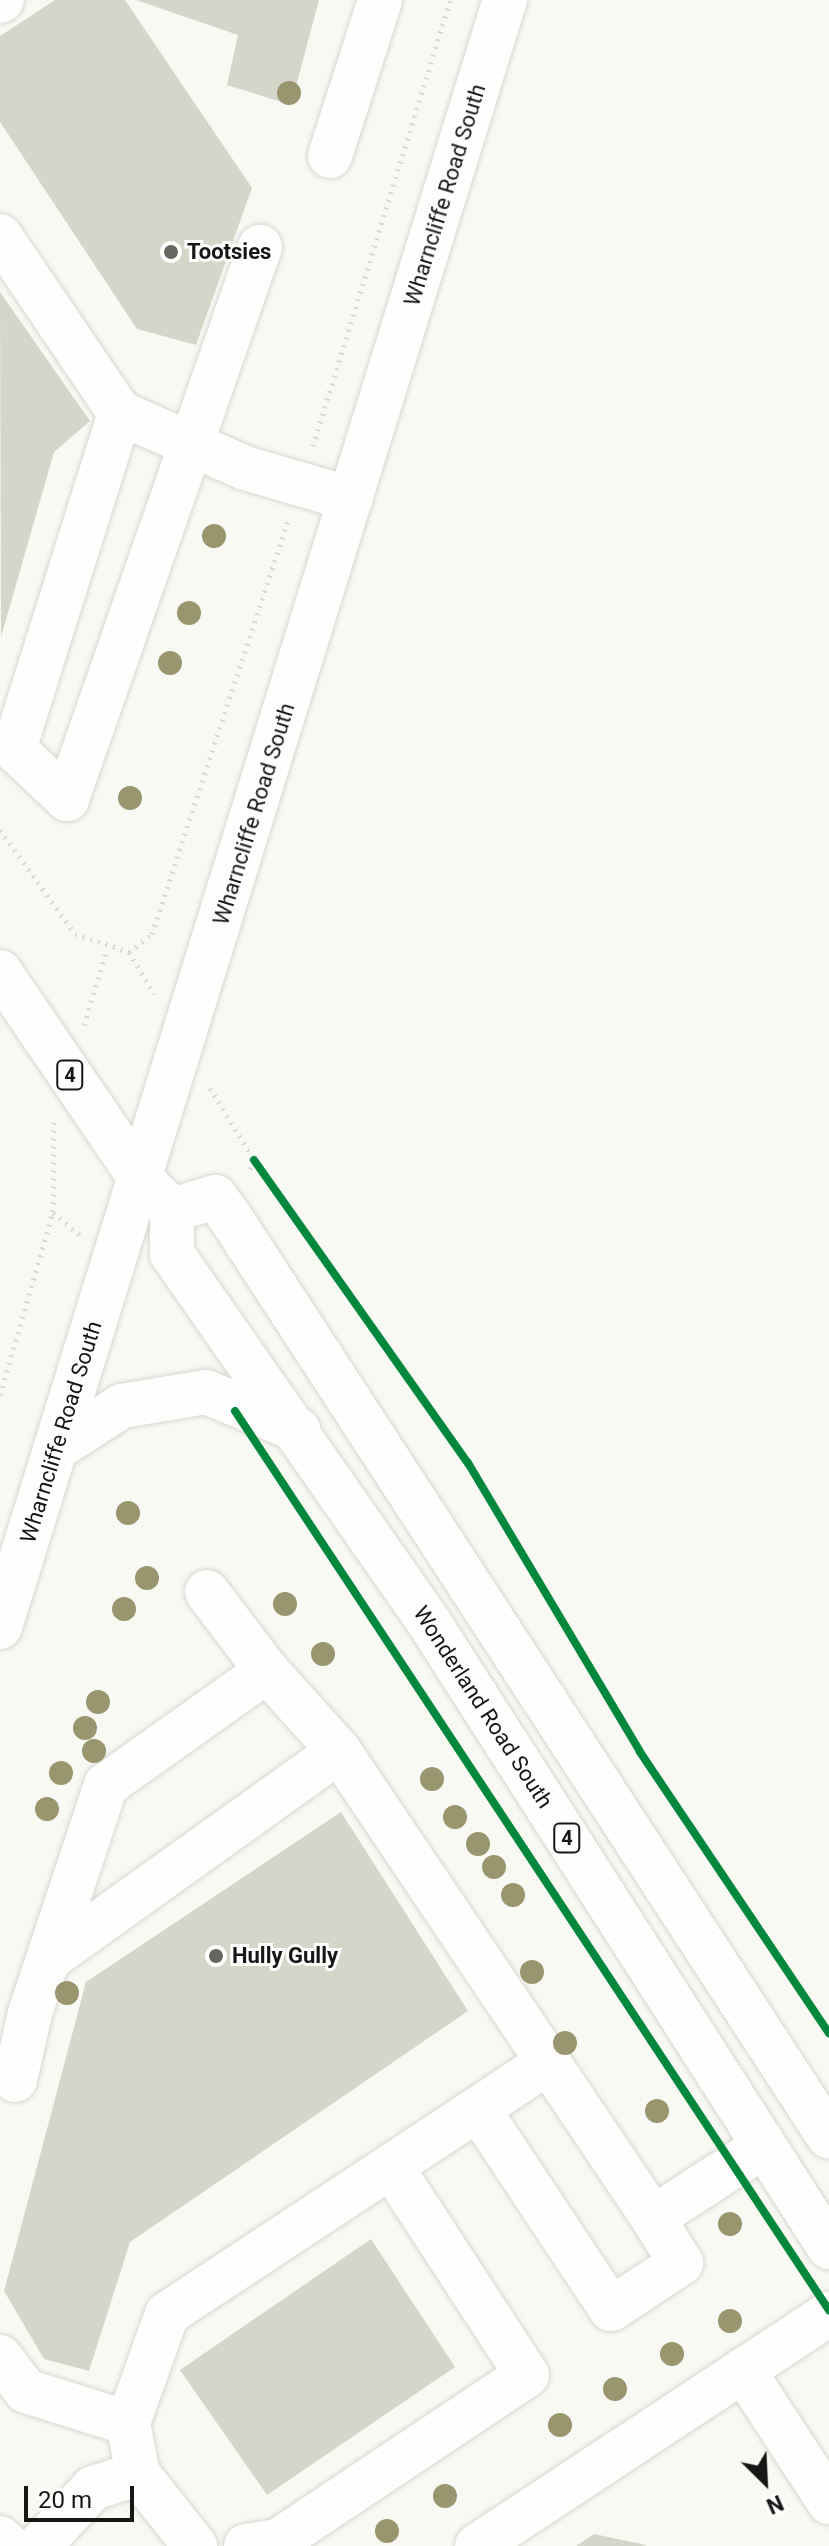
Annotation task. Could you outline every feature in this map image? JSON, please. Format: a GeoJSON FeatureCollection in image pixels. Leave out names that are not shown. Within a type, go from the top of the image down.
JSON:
{"type":"FeatureCollection","features":[{"type":"Feature","properties":{"kind":"main road"},"geometry":{"type":"LineString","coordinates":[[330,156],[380,0]]}},
{"type":"Feature","properties":{"kind":"main road","name":"Wharncliffe Road South"},"geometry":{"type":"LineString","coordinates":[[0,1627],[351,499],[496,2]]}},
{"type":"Feature","properties":{"kind":"main road"},"geometry":{"type":"LineString","coordinates":[[0,236],[120,413],[192,445],[351,499]]}},
{"type":"Feature","properties":{"kind":"main road"},"geometry":{"type":"LineString","coordinates":[[120,413],[14,749],[67,799],[260,247]]}},
{"type":"Feature","properties":{"kind":"main road","name":"4"},"geometry":{"type":"LineString","coordinates":[[0,972],[140,1178],[172,1210]]}},
{"type":"Feature","properties":{"kind":"main road"},"geometry":{"type":"LineString","coordinates":[[172,1210],[215,1197],[228,1214],[829,2137]]}},
{"type":"Feature","properties":{"kind":"main road","name":"Wonderland Road South"},"geometry":{"type":"LineString","coordinates":[[172,1210],[172,1254],[301,1433],[829,2247]]}},
{"type":"Feature","properties":{"kind":"main road"},"geometry":{"type":"LineString","coordinates":[[55,1449],[122,1406],[206,1392],[275,1416],[301,1433]]}},
{"type":"Feature","properties":{"kind":"main road"},"geometry":{"type":"LineString","coordinates":[[207,1592],[267,1671],[339,1751],[681,2263],[611,2309],[478,2109]]}},
{"type":"Feature","properties":{"kind":"main road"},"geometry":{"type":"LineString","coordinates":[[15,2080],[15,2010],[50,1958],[106,1785],[267,1671]]}},
{"type":"Feature","properties":{"kind":"main road"},"geometry":{"type":"LineString","coordinates":[[50,1958],[339,1751]]}},
{"type":"Feature","properties":{"kind":"main road"},"geometry":{"type":"LineString","coordinates":[[195,2546],[138,2474],[128,2423],[167,2314],[548,2062]]}},
{"type":"Feature","properties":{"kind":"main road"},"geometry":{"type":"LineString","coordinates":[[653,2218],[764,2146]]}},
{"type":"Feature","properties":{"kind":"main road"},"geometry":{"type":"LineString","coordinates":[[246,2546],[278,2541],[527,2375],[391,2166]]}},
{"type":"Feature","properties":{"kind":"main road"},"geometry":{"type":"LineString","coordinates":[[477,2546],[829,2314]]}},
{"type":"Feature","properties":{"kind":"main road"},"geometry":{"type":"LineString","coordinates":[[0,2357],[26,2391],[128,2423]]}},
{"type":"Feature","properties":{"kind":"main road"},"geometry":{"type":"LineString","coordinates":[[743,2370],[829,2502]]}},
{"type":"Feature","properties":{"kind":"main road"},"geometry":{"type":"LineString","coordinates":[[39,2546],[93,2488],[138,2474]]}},
{"type":"Feature","properties":{"kind":"main road"},"geometry":{"type":"LineString","coordinates":[[0,2538],[9,2546]]}},
{"type":"Feature","properties":{"kind":"path"},"geometry":{"type":"LineString","coordinates":[[0,830],[75,934],[129,952],[152,934],[300,484],[450,0]]}},
{"type":"Feature","properties":{"kind":"path"},"geometry":{"type":"LineString","coordinates":[[254,1160],[263,1173]]}},
{"type":"Feature","properties":{"kind":"path"},"geometry":{"type":"LineString","coordinates":[[0,1395],[53,1213]]}},
{"type":"Feature","properties":{"kind":"building"},"geometry":{"type":"Polygon","coordinates":[[[55,0],[125,0],[252,188],[196,345],[137,329],[0,122],[0,36],[55,0]]]}},
{"type":"Feature","properties":{"kind":"building"},"geometry":{"type":"Polygon","coordinates":[[[136,0],[319,0],[291,105],[227,85],[238,35],[136,0]]]}},
{"type":"Feature","properties":{"kind":"building"},"geometry":{"type":"Polygon","coordinates":[[[0,292],[90,421],[54,452],[1,637],[0,292]]]}},
{"type":"Feature","properties":{"kind":"building"},"geometry":{"type":"Polygon","coordinates":[[[341,1812],[468,2011],[130,2242],[89,2371],[44,2359],[4,2291],[86,1982],[341,1812]]]}},
{"type":"Feature","properties":{"kind":"building"},"geometry":{"type":"Polygon","coordinates":[[[371,2239],[455,2367],[267,2495],[180,2370],[371,2239]]]}},
{"type":"Feature","properties":{"kind":"building"},"geometry":{"type":"Polygon","coordinates":[[[594,2534],[646,2545],[646,2546],[576,2546],[594,2534]]]}},
{"type":"Feature","properties":{"kind":"cycle path"},"geometry":{"type":"LineString","coordinates":[[254,1160],[468,1463],[640,1752],[829,2033]]}},
{"type":"Feature","properties":{"kind":"cycle path"},"geometry":{"type":"LineString","coordinates":[[235,1411],[829,2310]]}},
{"type":"Feature","properties":{"kind":"place","name":"Tootsies"},"geometry":{"type":"Point","coordinates":[171,252]}},
{"type":"Feature","properties":{"kind":"place","name":"Hully Gully"},"geometry":{"type":"Point","coordinates":[216,1956]}}]}
